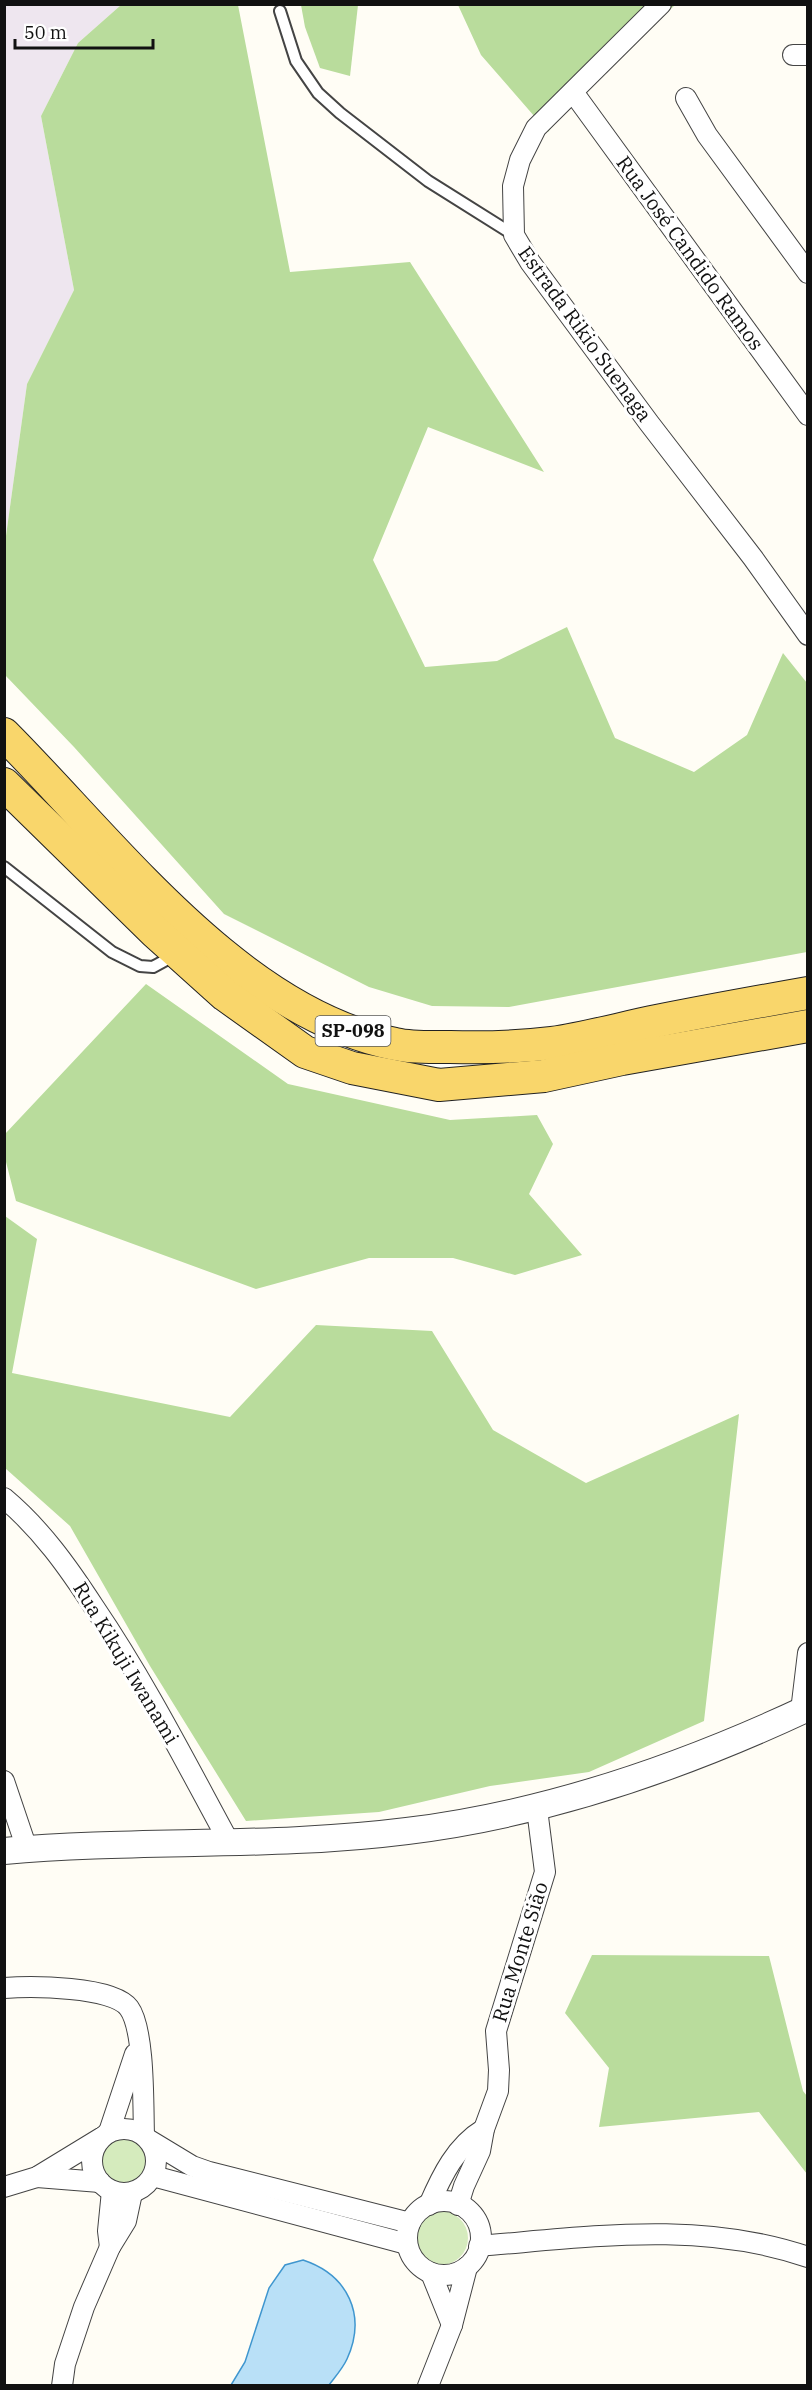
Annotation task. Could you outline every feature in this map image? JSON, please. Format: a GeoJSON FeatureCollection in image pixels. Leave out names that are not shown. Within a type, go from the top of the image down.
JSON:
{"type":"FeatureCollection","features":[{"type":"Feature","properties":{"kind":"main road","name":"SP-098"},"geometry":{"type":"LineString","coordinates":[[4,734],[143,881],[219,950],[265,987],[315,1016],[395,1045],[483,1048],[552,1043],[807,993]]}},
{"type":"Feature","properties":{"kind":"main road","name":"SP-098"},"geometry":{"type":"LineString","coordinates":[[4,784],[178,953],[225,995],[305,1052],[352,1068],[439,1085],[544,1076],[622,1059],[807,1026]]}},
{"type":"Feature","properties":{"kind":"street","name":"Estrada Rikio Suenaga"},"geometry":{"type":"LineString","coordinates":[[661,4],[536,128],[520,160],[513,186],[514,235],[530,262],[649,423],[753,558],[807,635]]}},
{"type":"Feature","properties":{"kind":"street","name":"Rua José Candido Ramos"},"geometry":{"type":"LineString","coordinates":[[573,92],[807,415]]}},
{"type":"Feature","properties":{"kind":"street"},"geometry":{"type":"LineString","coordinates":[[686,98],[707,135],[806,272]]}},
{"type":"Feature","properties":{"kind":"street","name":"Rua Kikuji Iwanami"},"geometry":{"type":"LineString","coordinates":[[4,1498],[32,1521],[123,1649],[229,1842]]}},
{"type":"Feature","properties":{"kind":"street"},"geometry":{"type":"LineString","coordinates":[[4,1781],[16,1850],[343,1838],[407,1831],[537,1809],[687,1760],[804,1709],[807,1653]]}},
{"type":"Feature","properties":{"kind":"street","name":"Rua Monte Sião"},"geometry":{"type":"LineString","coordinates":[[458,2205],[480,2151],[484,2129],[498,2091],[496,2031],[545,1872],[537,1809]]}},
{"type":"Feature","properties":{"kind":"street"},"geometry":{"type":"LineString","coordinates":[[4,1988],[30,1986],[117,1998],[129,2007],[141,2059],[146,2138],[156,2154],[153,2176],[144,2187],[115,2188],[37,2177]]}},
{"type":"Feature","properties":{"kind":"street"},"geometry":{"type":"LineString","coordinates":[[115,2188],[93,2168],[92,2157],[105,2135],[128,2080],[137,2040]]}},
{"type":"Feature","properties":{"kind":"street"},"geometry":{"type":"LineString","coordinates":[[4,2187],[37,2177],[105,2135],[129,2129],[183,2161],[209,2172],[410,2223]]}},
{"type":"Feature","properties":{"kind":"street"},"geometry":{"type":"LineString","coordinates":[[429,2205],[443,2176],[466,2140],[484,2129]]}},
{"type":"Feature","properties":{"kind":"street"},"geometry":{"type":"LineString","coordinates":[[153,2176],[407,2244]]}},
{"type":"Feature","properties":{"kind":"street"},"geometry":{"type":"LineString","coordinates":[[62,2385],[72,2341],[110,2247],[108,2231],[115,2188]]}},
{"type":"Feature","properties":{"kind":"street"},"geometry":{"type":"LineString","coordinates":[[428,2385],[452,2325],[467,2267],[479,2246],[480,2236],[474,2217],[458,2205],[448,2202],[429,2205],[415,2215],[410,2223],[407,2244],[415,2262],[431,2273],[450,2275],[467,2267]]}},
{"type":"Feature","properties":{"kind":"street"},"geometry":{"type":"LineString","coordinates":[[479,2246],[633,2233],[680,2233],[729,2238],[787,2250],[807,2257]]}},
{"type":"Feature","properties":{"kind":"street"},"geometry":{"type":"LineString","coordinates":[[431,2273],[452,2325]]}},
{"type":"Feature","properties":{"kind":"lane"},"geometry":{"type":"LineString","coordinates":[[280,10],[296,61],[318,93],[340,113],[428,181],[514,235]]}},
{"type":"Feature","properties":{"kind":"lane"},"geometry":{"type":"LineString","coordinates":[[4,867],[112,952],[140,966],[153,967],[178,953]]}},
{"type":"Feature","properties":{"kind":"shaded area"},"geometry":{"type":"Polygon","coordinates":[[[5,5],[121,5],[78,43],[41,116],[74,290],[27,384],[5,543],[5,5]]]}},
{"type":"Feature","properties":{"kind":"green space"},"geometry":{"type":"Polygon","coordinates":[[[121,5],[238,5],[290,272],[410,262],[544,472],[428,427],[373,560],[425,667],[497,661],[567,627],[615,738],[694,772],[747,735],[783,653],[807,683],[807,952],[509,1007],[432,1006],[369,987],[224,914],[74,747],[5,675],[5,543],[27,384],[74,290],[41,116],[78,43],[121,5]]]}},
{"type":"Feature","properties":{"kind":"green space"},"geometry":{"type":"Polygon","coordinates":[[[301,5],[358,5],[350,76],[320,68],[305,27],[301,5]]]}},
{"type":"Feature","properties":{"kind":"green space"},"geometry":{"type":"Polygon","coordinates":[[[458,5],[675,5],[574,99],[548,132],[481,55],[458,5]]]}},
{"type":"Feature","properties":{"kind":"green space"},"geometry":{"type":"Polygon","coordinates":[[[146,984],[288,1084],[450,1120],[537,1115],[553,1144],[529,1194],[582,1255],[515,1275],[453,1258],[369,1258],[256,1289],[16,1201],[5,1158],[5,1134],[146,984]]]}},
{"type":"Feature","properties":{"kind":"green space"},"geometry":{"type":"Polygon","coordinates":[[[5,1216],[37,1239],[12,1373],[230,1417],[316,1325],[432,1331],[493,1430],[586,1483],[739,1414],[704,1721],[589,1772],[490,1786],[379,1812],[246,1821],[150,1666],[70,1526],[5,1468],[5,1216]]]}},
{"type":"Feature","properties":{"kind":"green space"},"geometry":{"type":"Polygon","coordinates":[[[592,1955],[769,1956],[803,2091],[807,2096],[807,2174],[759,2112],[599,2127],[609,2068],[565,2013],[592,1955]]]}},
{"type":"Feature","properties":{"kind":"green space"},"geometry":{"type":"Polygon","coordinates":[[[120,2135],[130,2135],[144,2142],[151,2161],[144,2180],[130,2187],[120,2187],[110,2183],[103,2176],[99,2166],[99,2156],[103,2146],[110,2139],[120,2135]]]}},
{"type":"Feature","properties":{"kind":"green space"},"geometry":{"type":"Polygon","coordinates":[[[436,2211],[446,2211],[456,2215],[464,2223],[468,2238],[464,2253],[456,2261],[446,2265],[436,2265],[426,2261],[418,2253],[414,2243],[414,2233],[418,2223],[426,2215],[436,2211]]]}},
{"type":"Feature","properties":{"kind":"water"},"geometry":{"type":"Polygon","coordinates":[[[303,2260],[332,2276],[342,2286],[349,2299],[354,2312],[355,2327],[353,2343],[345,2362],[329,2385],[231,2385],[245,2362],[269,2288],[285,2265],[303,2260]]]}}]}
